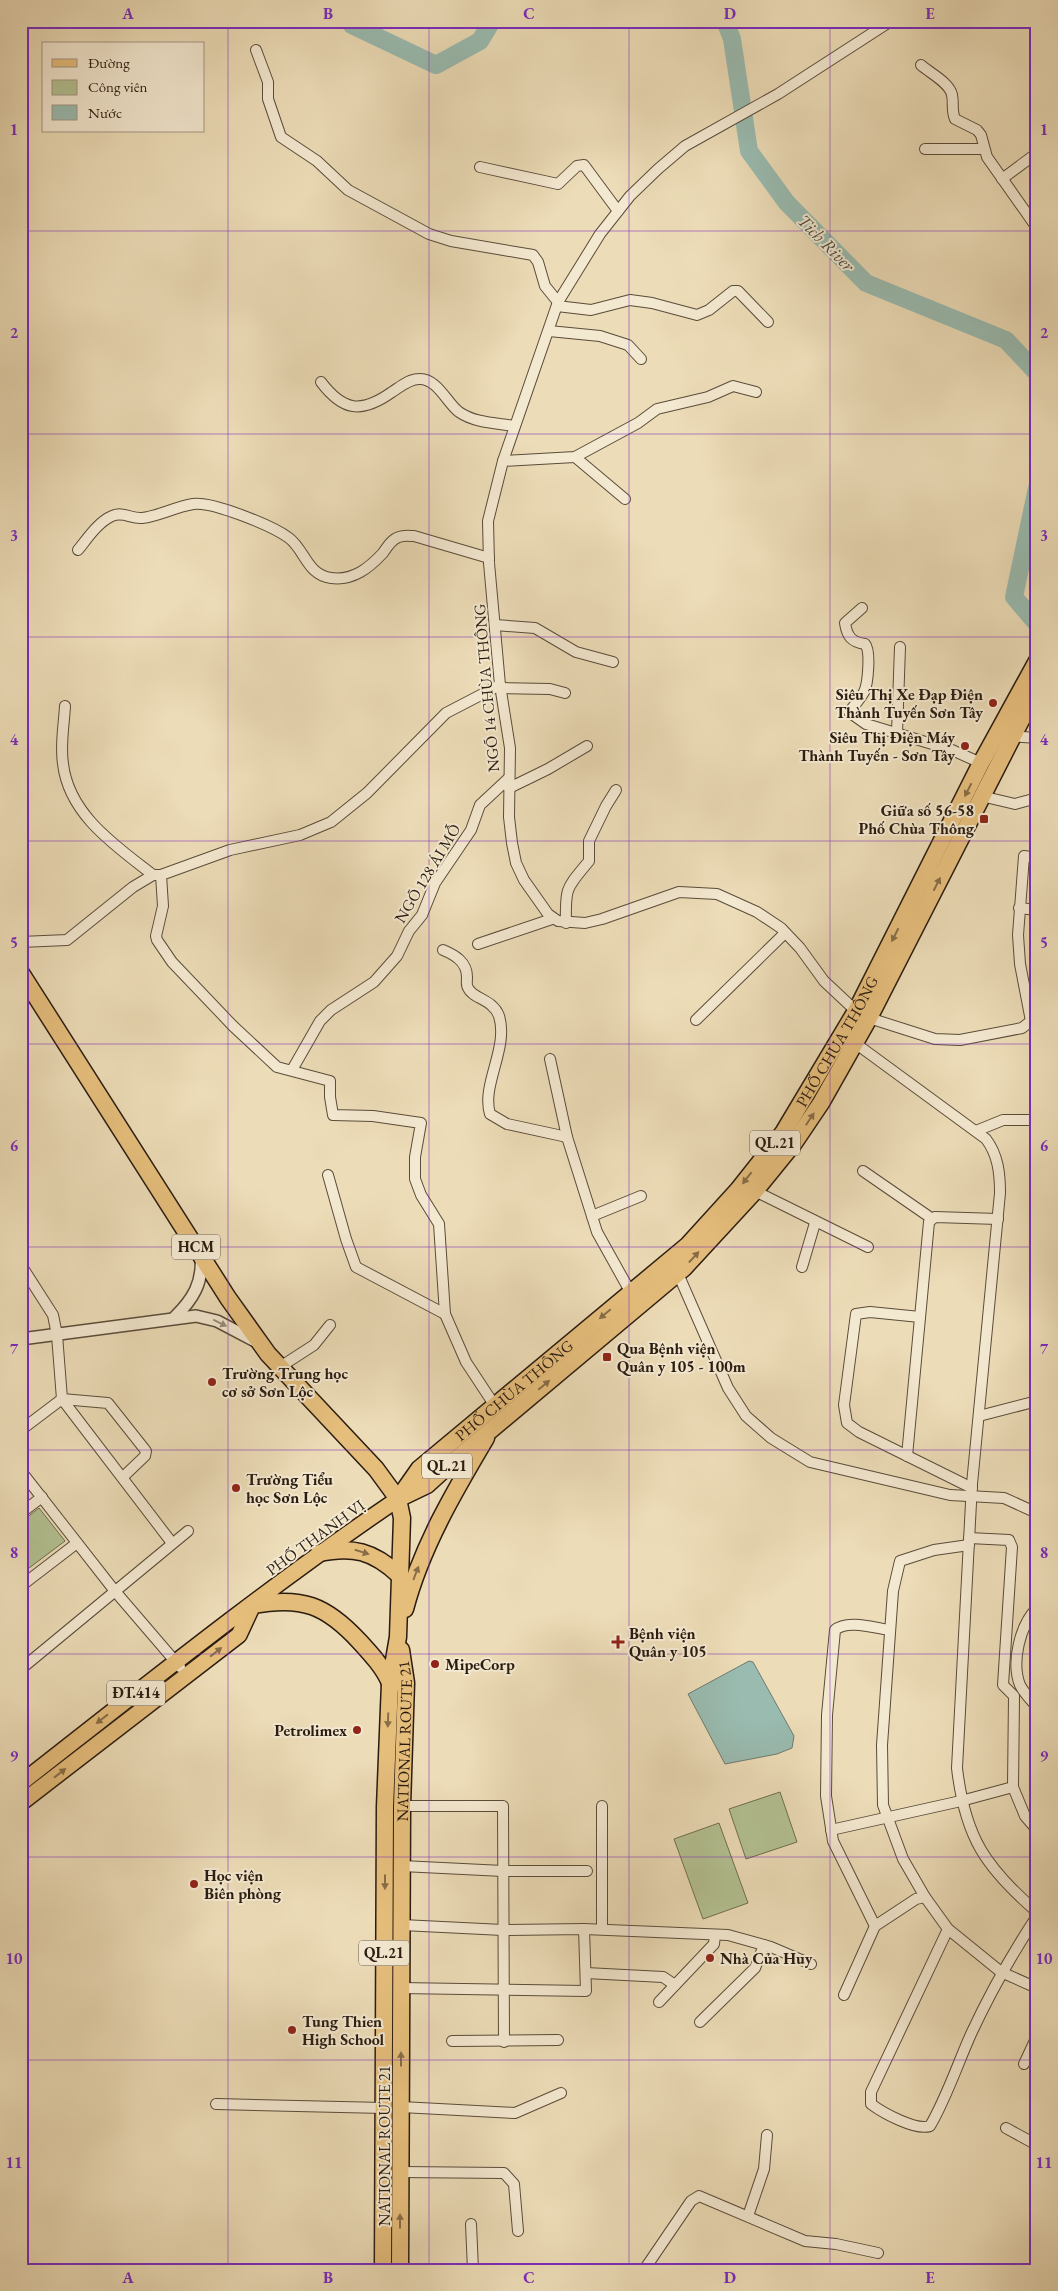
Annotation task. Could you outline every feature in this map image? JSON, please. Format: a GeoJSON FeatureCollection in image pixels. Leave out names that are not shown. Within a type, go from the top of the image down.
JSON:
{"type":"FeatureCollection","features":[{"type":"Feature","properties":{"kind":"highway","name":"PHỐ CHÙA THÔNG"},"geometry":{"type":"LineString","coordinates":[[398,1499],[419,1469],[505,1404],[675,1266],[755,1191],[863,1015],[981,796],[1005,735],[1032,689],[1037,661]]}},
{"type":"Feature","properties":{"kind":"highway","name":"PHỐ CHÙA THÔNG"},"geometry":{"type":"LineString","coordinates":[[398,1499],[427,1485],[493,1427],[505,1404],[631,1293],[675,1266],[738,1190],[821,1103],[855,1043],[863,1015],[981,762],[1005,735]]}},
{"type":"Feature","properties":{"kind":"highway","name":"HCM"},"geometry":{"type":"LineString","coordinates":[[21,974],[200,1254],[262,1345],[280,1367],[376,1470],[398,1499]]}},
{"type":"Feature","properties":{"kind":"highway"},"geometry":{"type":"LineString","coordinates":[[398,1637],[414,1576],[426,1546],[493,1427]]}},
{"type":"Feature","properties":{"kind":"highway","name":"QL.21"},"geometry":{"type":"LineString","coordinates":[[398,1499],[402,1518],[398,1637]]}},
{"type":"Feature","properties":{"kind":"highway"},"geometry":{"type":"LineString","coordinates":[[319,1553],[353,1549],[371,1555],[388,1564],[399,1575]]}},
{"type":"Feature","properties":{"kind":"highway"},"geometry":{"type":"LineString","coordinates":[[253,1605],[274,1601],[297,1602],[316,1606],[330,1614],[344,1626],[398,1683]]}},
{"type":"Feature","properties":{"kind":"highway","name":"NATIONAL ROUTE 21"},"geometry":{"type":"LineString","coordinates":[[398,1637],[402,1806],[400,2270]]}},
{"type":"Feature","properties":{"kind":"highway","name":"NATIONAL ROUTE 21"},"geometry":{"type":"LineString","coordinates":[[383,2270],[385,1807],[398,1683]]}},
{"type":"Feature","properties":{"kind":"main road","name":"PHỐ THANH VỊ"},"geometry":{"type":"LineString","coordinates":[[21,1783],[216,1630],[253,1605],[319,1553],[398,1499]]}},
{"type":"Feature","properties":{"kind":"main road","name":"PHỐ THANH VỊ"},"geometry":{"type":"LineString","coordinates":[[21,1803],[239,1635],[253,1605]]}},
{"type":"Feature","properties":{"kind":"street","name":"NGÕ 14 CHÙA THÔNG"},"geometry":{"type":"LineString","coordinates":[[552,919],[524,880],[516,863],[510,826],[510,748],[500,686],[489,558],[488,521],[514,426],[557,304],[586,254],[618,211],[630,196],[658,169],[686,146],[778,94],[891,21]]}},
{"type":"Feature","properties":{"kind":"street"},"geometry":{"type":"LineString","coordinates":[[256,50],[268,82],[268,99],[281,136],[317,161],[348,190],[429,234],[450,242],[533,255],[538,262],[546,286],[557,304],[591,310],[623,300],[638,300],[697,314],[709,310],[733,291],[738,291],[768,322]]}},
{"type":"Feature","properties":{"kind":"street"},"geometry":{"type":"LineString","coordinates":[[921,65],[950,88],[953,96],[952,111],[955,119],[977,130],[984,149],[1002,179],[1037,228]]}},
{"type":"Feature","properties":{"kind":"street"},"geometry":{"type":"LineString","coordinates":[[925,150],[984,149]]}},
{"type":"Feature","properties":{"kind":"street"},"geometry":{"type":"LineString","coordinates":[[1002,179],[1037,153]]}},
{"type":"Feature","properties":{"kind":"street"},"geometry":{"type":"LineString","coordinates":[[480,167],[558,184],[577,166],[584,164],[618,211]]}},
{"type":"Feature","properties":{"kind":"street"},"geometry":{"type":"LineString","coordinates":[[549,331],[600,336],[628,345],[641,360]]}},
{"type":"Feature","properties":{"kind":"street"},"geometry":{"type":"LineString","coordinates":[[321,382],[338,402],[356,407],[378,400],[410,381],[423,380],[432,384],[459,412],[467,416],[514,426]]}},
{"type":"Feature","properties":{"kind":"street"},"geometry":{"type":"LineString","coordinates":[[503,461],[575,457],[638,423],[657,409],[708,397],[733,386],[756,392]]}},
{"type":"Feature","properties":{"kind":"street"},"geometry":{"type":"LineString","coordinates":[[575,457],[625,499]]}},
{"type":"Feature","properties":{"kind":"street"},"geometry":{"type":"LineString","coordinates":[[78,550],[102,523],[112,516],[123,513],[142,518],[201,504],[244,516],[288,537],[315,572],[330,578],[358,574],[378,558],[394,540],[405,536],[428,540],[489,558]]}},
{"type":"Feature","properties":{"kind":"street"},"geometry":{"type":"LineString","coordinates":[[862,608],[845,623],[847,634],[854,642],[865,644],[868,656],[867,684],[864,693],[849,712],[866,724],[952,750],[981,762]]}},
{"type":"Feature","properties":{"kind":"street"},"geometry":{"type":"LineString","coordinates":[[495,625],[534,628],[576,652],[613,662]]}},
{"type":"Feature","properties":{"kind":"street"},"geometry":{"type":"LineString","coordinates":[[897,733],[900,647]]}},
{"type":"Feature","properties":{"kind":"street"},"geometry":{"type":"LineString","coordinates":[[21,942],[67,940],[118,898],[157,875],[230,850],[300,835],[331,822],[367,793],[446,713],[500,686],[550,689],[565,693]]}},
{"type":"Feature","properties":{"kind":"street"},"geometry":{"type":"LineString","coordinates":[[65,706],[62,763],[76,804],[102,832],[157,875],[163,906],[156,936],[172,962],[233,1026],[277,1067],[330,1081],[330,1103],[333,1115],[374,1116],[421,1123],[416,1157],[416,1179],[421,1195],[439,1224],[445,1314],[466,1362],[505,1404]]}},
{"type":"Feature","properties":{"kind":"street"},"geometry":{"type":"LineString","coordinates":[[1005,735],[1037,738]]}},
{"type":"Feature","properties":{"kind":"street","name":"NGÕ 128 ÁI MỖ"},"geometry":{"type":"LineString","coordinates":[[292,1070],[320,1021],[331,1010],[374,982],[397,956],[409,931],[422,915],[435,883],[471,830],[480,805],[509,783],[548,770],[587,746]]}},
{"type":"Feature","properties":{"kind":"street"},"geometry":{"type":"LineString","coordinates":[[566,923],[567,890],[576,875],[589,861],[589,841],[616,790]]}},
{"type":"Feature","properties":{"kind":"street"},"geometry":{"type":"LineString","coordinates":[[981,796],[1015,804],[1037,798]]}},
{"type":"Feature","properties":{"kind":"street"},"geometry":{"type":"LineString","coordinates":[[478,944],[552,919],[566,923],[585,923],[602,919],[628,912],[664,895],[679,892],[717,894],[757,912],[785,933],[800,948],[824,981],[863,1015],[934,1039],[960,1040],[985,1036],[1007,1029],[1022,1028],[1034,1020],[1020,964],[1019,908],[1024,856],[1037,858]]}},
{"type":"Feature","properties":{"kind":"street"},"geometry":{"type":"LineString","coordinates":[[1019,908],[1037,910]]}},
{"type":"Feature","properties":{"kind":"street"},"geometry":{"type":"LineString","coordinates":[[696,1020],[785,933]]}},
{"type":"Feature","properties":{"kind":"street"},"geometry":{"type":"LineString","coordinates":[[443,950],[457,956],[467,971],[467,986],[470,991],[494,1007],[498,1014],[502,1032],[489,1102],[490,1114],[507,1124],[566,1137]]}},
{"type":"Feature","properties":{"kind":"street"},"geometry":{"type":"LineString","coordinates":[[855,1043],[976,1131],[993,1148],[1000,1171],[998,1219],[972,1491],[957,1768],[961,1801],[970,1832],[986,1860],[1010,1890],[1037,1914],[1001,1972],[930,2126],[917,2127],[871,2104],[871,2092],[948,1929]]}},
{"type":"Feature","properties":{"kind":"street"},"geometry":{"type":"LineString","coordinates":[[550,1058],[566,1137],[592,1216],[601,1240],[631,1293]]}},
{"type":"Feature","properties":{"kind":"street"},"geometry":{"type":"LineString","coordinates":[[976,1131],[1003,1120],[1037,1120]]}},
{"type":"Feature","properties":{"kind":"street"},"geometry":{"type":"LineString","coordinates":[[863,1171],[931,1218],[998,1219]]}},
{"type":"Feature","properties":{"kind":"street"},"geometry":{"type":"LineString","coordinates":[[328,1175],[356,1267],[445,1314]]}},
{"type":"Feature","properties":{"kind":"street"},"geometry":{"type":"LineString","coordinates":[[755,1191],[815,1223],[868,1248]]}},
{"type":"Feature","properties":{"kind":"street"},"geometry":{"type":"LineString","coordinates":[[592,1216],[641,1196]]}},
{"type":"Feature","properties":{"kind":"street"},"geometry":{"type":"LineString","coordinates":[[907,1456],[927,1229],[931,1218]]}},
{"type":"Feature","properties":{"kind":"street"},"geometry":{"type":"LineString","coordinates":[[802,1267],[815,1223]]}},
{"type":"Feature","properties":{"kind":"street"},"geometry":{"type":"LineString","coordinates":[[175,1317],[198,1288],[201,1272],[200,1254]]}},
{"type":"Feature","properties":{"kind":"street"},"geometry":{"type":"LineString","coordinates":[[21,1265],[53,1315],[58,1335],[62,1399],[172,1543]]}},
{"type":"Feature","properties":{"kind":"street"},"geometry":{"type":"LineString","coordinates":[[675,1266],[728,1388],[746,1416],[771,1438],[810,1462],[950,1494],[972,1491]]}},
{"type":"Feature","properties":{"kind":"street"},"geometry":{"type":"LineString","coordinates":[[920,1318],[870,1312],[856,1314],[844,1406],[847,1423],[852,1428],[972,1491],[1004,1498],[1037,1513]]}},
{"type":"Feature","properties":{"kind":"street"},"geometry":{"type":"LineString","coordinates":[[21,1340],[186,1315],[207,1318],[262,1345]]}},
{"type":"Feature","properties":{"kind":"street"},"geometry":{"type":"LineString","coordinates":[[280,1367],[314,1345],[330,1325]]}},
{"type":"Feature","properties":{"kind":"street"},"geometry":{"type":"LineString","coordinates":[[21,1430],[62,1399],[108,1402],[146,1451],[145,1456],[123,1477]]}},
{"type":"Feature","properties":{"kind":"street"},"geometry":{"type":"LineString","coordinates":[[978,1416],[1037,1401]]}},
{"type":"Feature","properties":{"kind":"street"},"geometry":{"type":"LineString","coordinates":[[21,1471],[114,1590],[187,1675]]}},
{"type":"Feature","properties":{"kind":"street"},"geometry":{"type":"LineString","coordinates":[[21,1513],[42,1497]]}},
{"type":"Feature","properties":{"kind":"street"},"geometry":{"type":"LineString","coordinates":[[21,1669],[114,1590],[188,1531]]}},
{"type":"Feature","properties":{"kind":"street"},"geometry":{"type":"LineString","coordinates":[[1037,1830],[1025,1816],[1012,1787],[1014,1696],[1003,1685],[1012,1547],[1009,1540],[969,1541],[900,1561],[894,1591],[890,1630],[882,1745],[883,1805],[903,1859],[925,1897],[948,1929],[1001,1972],[1037,1988]]}},
{"type":"Feature","properties":{"kind":"street"},"geometry":{"type":"LineString","coordinates":[[21,1586],[77,1542]]}},
{"type":"Feature","properties":{"kind":"street"},"geometry":{"type":"LineString","coordinates":[[1037,1608],[1025,1624],[1017,1660],[1021,1687],[1037,1707]]}},
{"type":"Feature","properties":{"kind":"street"},"geometry":{"type":"LineString","coordinates":[[875,1926],[833,1841],[826,1796],[826,1742],[835,1630],[839,1626],[847,1625],[890,1630]]}},
{"type":"Feature","properties":{"kind":"street"},"geometry":{"type":"LineString","coordinates":[[831,1830],[961,1801],[1012,1787]]}},
{"type":"Feature","properties":{"kind":"street"},"geometry":{"type":"LineString","coordinates":[[402,1806],[503,1806],[504,2042]]}},
{"type":"Feature","properties":{"kind":"street"},"geometry":{"type":"LineString","coordinates":[[602,1806],[602,1929]]}},
{"type":"Feature","properties":{"kind":"street"},"geometry":{"type":"LineString","coordinates":[[402,1866],[503,1871],[588,1871]]}},
{"type":"Feature","properties":{"kind":"street"},"geometry":{"type":"LineString","coordinates":[[844,1995],[875,1926],[916,1899],[925,1897]]}},
{"type":"Feature","properties":{"kind":"street"},"geometry":{"type":"LineString","coordinates":[[402,1925],[503,1930],[602,1929],[728,1935],[764,1945],[811,1964]]}},
{"type":"Feature","properties":{"kind":"street"},"geometry":{"type":"LineString","coordinates":[[400,1988],[586,1991],[584,1929]]}},
{"type":"Feature","properties":{"kind":"street"},"geometry":{"type":"LineString","coordinates":[[659,2002],[714,1944],[715,1935]]}},
{"type":"Feature","properties":{"kind":"street"},"geometry":{"type":"LineString","coordinates":[[700,2022],[755,1968],[764,1945]]}},
{"type":"Feature","properties":{"kind":"street"},"geometry":{"type":"LineString","coordinates":[[586,1973],[664,1977],[675,1985]]}},
{"type":"Feature","properties":{"kind":"street"},"geometry":{"type":"LineString","coordinates":[[1024,2064],[1037,2036]]}},
{"type":"Feature","properties":{"kind":"street"},"geometry":{"type":"LineString","coordinates":[[452,2041],[558,2040]]}},
{"type":"Feature","properties":{"kind":"street"},"geometry":{"type":"LineString","coordinates":[[401,2107],[515,2113],[561,2094]]}},
{"type":"Feature","properties":{"kind":"street"},"geometry":{"type":"LineString","coordinates":[[216,2104],[384,2108]]}},
{"type":"Feature","properties":{"kind":"street"},"geometry":{"type":"LineString","coordinates":[[1006,2128],[1037,2145]]}},
{"type":"Feature","properties":{"kind":"street"},"geometry":{"type":"LineString","coordinates":[[748,2216],[766,2161],[767,2135]]}},
{"type":"Feature","properties":{"kind":"street"},"geometry":{"type":"LineString","coordinates":[[400,2172],[504,2173],[514,2184],[518,2231]]}},
{"type":"Feature","properties":{"kind":"street"},"geometry":{"type":"LineString","coordinates":[[644,2270],[695,2197],[707,2198],[810,2242],[836,2244],[878,2253]]}},
{"type":"Feature","properties":{"kind":"street"},"geometry":{"type":"LineString","coordinates":[[471,2224],[473,2270]]}},
{"type":"Feature","properties":{"kind":"green space"},"geometry":{"type":"Polygon","coordinates":[[[39,1508],[65,1541],[21,1574],[21,1522],[39,1508]]]}},
{"type":"Feature","properties":{"kind":"green space"},"geometry":{"type":"Polygon","coordinates":[[[780,1792],[797,1842],[746,1859],[729,1809],[780,1792]]]}},
{"type":"Feature","properties":{"kind":"green space"},"geometry":{"type":"Polygon","coordinates":[[[719,1823],[748,1903],[703,1919],[674,1839],[719,1823]]]}},
{"type":"Feature","properties":{"kind":"water"},"geometry":{"type":"Polygon","coordinates":[[[749,1661],[753,1662],[794,1736],[792,1748],[777,1754],[725,1764],[688,1694],[749,1661]]]}},
{"type":"Feature","properties":{"kind":"waterway","name":"Tich River"},"geometry":{"type":"LineString","coordinates":[[351,21],[352,25],[436,65],[480,41],[492,21]]}},
{"type":"Feature","properties":{"kind":"waterway","name":"Tich River"},"geometry":{"type":"LineString","coordinates":[[725,21],[732,39],[749,151],[787,203],[866,283],[1006,340],[1037,373]]}},
{"type":"Feature","properties":{"kind":"waterway","name":"Tich River"},"geometry":{"type":"LineString","coordinates":[[1037,488],[1014,597],[1037,624]]}},
{"type":"Feature","properties":{"kind":"place","name":"Siêu Thị Xe Đạp Điện Thành Tuyến Sơn Tây"},"geometry":{"type":"Point","coordinates":[993,703]}},
{"type":"Feature","properties":{"kind":"place","name":"Siêu Thị Điện Máy Thành Tuyến - Sơn Tây"},"geometry":{"type":"Point","coordinates":[965,746]}},
{"type":"Feature","properties":{"kind":"place","name":"Giữa số 56-58 Phố Chùa Thông"},"geometry":{"type":"Point","coordinates":[984,819]}},
{"type":"Feature","properties":{"kind":"place","name":"Qua Bệnh viện Quân y 105 - 100m"},"geometry":{"type":"Point","coordinates":[607,1357]}},
{"type":"Feature","properties":{"kind":"place","name":"Trường Trung học cơ sở Sơn Lộc"},"geometry":{"type":"Point","coordinates":[212,1382]}},
{"type":"Feature","properties":{"kind":"place","name":"Trường Tiểu học Sơn Lộc"},"geometry":{"type":"Point","coordinates":[236,1488]}},
{"type":"Feature","properties":{"kind":"place","name":"Bệnh viện Quân y 105"},"geometry":{"type":"Point","coordinates":[618,1642]}},
{"type":"Feature","properties":{"kind":"place","name":"MipeCorp"},"geometry":{"type":"Point","coordinates":[435,1664]}},
{"type":"Feature","properties":{"kind":"place","name":"Petrolimex"},"geometry":{"type":"Point","coordinates":[357,1730]}},
{"type":"Feature","properties":{"kind":"place","name":"Học viện Biên phòng"},"geometry":{"type":"Point","coordinates":[194,1884]}},
{"type":"Feature","properties":{"kind":"place","name":"Nhà Của Huy"},"geometry":{"type":"Point","coordinates":[710,1958]}},
{"type":"Feature","properties":{"kind":"place","name":"Tung Thien High School"},"geometry":{"type":"Point","coordinates":[292,2030]}}]}
